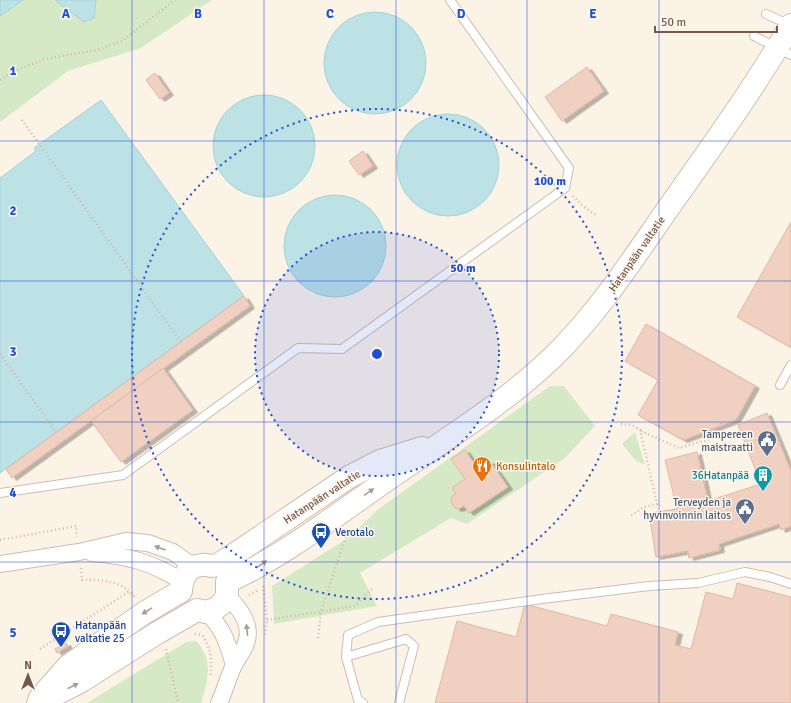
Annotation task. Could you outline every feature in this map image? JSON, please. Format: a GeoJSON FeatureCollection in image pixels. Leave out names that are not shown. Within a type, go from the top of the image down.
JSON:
{"type":"FeatureCollection","features":[{"type":"Feature","properties":{"kind":"main road","name":"Hatanpään valtatie"},"geometry":{"type":"LineString","coordinates":[[37,703],[80,682],[157,633],[201,611],[219,606],[227,588],[499,403],[541,368],[588,320],[707,156],[761,76],[784,51],[791,25]]}},
{"type":"Feature","properties":{"kind":"main road","name":"Hatanpään valtatie"},"geometry":{"type":"LineString","coordinates":[[37,703],[68,666],[144,613],[192,576],[232,556],[349,477],[380,461],[439,443]]}},
{"type":"Feature","properties":{"kind":"street"},"geometry":{"type":"LineString","coordinates":[[0,564],[79,552],[126,541],[148,543],[173,552],[192,576]]}},
{"type":"Feature","properties":{"kind":"street"},"geometry":{"type":"LineString","coordinates":[[192,576],[220,570],[227,588],[246,622],[249,634],[245,647],[234,665],[219,703]]}},
{"type":"Feature","properties":{"kind":"street"},"geometry":{"type":"LineString","coordinates":[[192,576],[186,603],[201,611],[221,627],[234,665]]}},
{"type":"Feature","properties":{"kind":"lane"},"geometry":{"type":"LineString","coordinates":[[0,493],[123,475],[298,348],[342,349],[565,188],[569,168],[450,0]]}},
{"type":"Feature","properties":{"kind":"lane"},"geometry":{"type":"LineString","coordinates":[[766,14],[791,25]]}},
{"type":"Feature","properties":{"kind":"lane"},"geometry":{"type":"LineString","coordinates":[[754,36],[784,51]]}},
{"type":"Feature","properties":{"kind":"lane"},"geometry":{"type":"LineString","coordinates":[[780,385],[791,365]]}},
{"type":"Feature","properties":{"kind":"lane"},"geometry":{"type":"LineString","coordinates":[[363,703],[358,700],[346,657],[348,635],[378,622],[542,599],[649,586],[698,584],[745,572],[770,577],[791,584]]}},
{"type":"Feature","properties":{"kind":"lane"},"geometry":{"type":"LineString","coordinates":[[346,657],[406,639],[414,646],[399,703]]}},
{"type":"Feature","properties":{"kind":"path"},"geometry":{"type":"LineString","coordinates":[[0,80],[10,73],[45,59],[97,50],[122,41],[175,0]]}},
{"type":"Feature","properties":{"kind":"path"},"geometry":{"type":"LineString","coordinates":[[22,120],[181,342]]}},
{"type":"Feature","properties":{"kind":"path"},"geometry":{"type":"LineString","coordinates":[[565,188],[583,206],[596,215]]}},
{"type":"Feature","properties":{"kind":"path"},"geometry":{"type":"LineString","coordinates":[[0,354],[56,432]]}},
{"type":"Feature","properties":{"kind":"path"},"geometry":{"type":"LineString","coordinates":[[621,424],[632,425],[680,448],[724,435],[720,420]]}},
{"type":"Feature","properties":{"kind":"path"},"geometry":{"type":"LineString","coordinates":[[630,517],[644,507],[657,504],[640,430]]}},
{"type":"Feature","properties":{"kind":"path"},"geometry":{"type":"LineString","coordinates":[[0,540],[76,526]]}},
{"type":"Feature","properties":{"kind":"path"},"geometry":{"type":"LineString","coordinates":[[318,638],[321,611],[347,530]]}},
{"type":"Feature","properties":{"kind":"path"},"geometry":{"type":"LineString","coordinates":[[40,650],[130,591],[99,579],[82,580]]}},
{"type":"Feature","properties":{"kind":"path"},"geometry":{"type":"LineString","coordinates":[[267,620],[354,606],[374,587]]}},
{"type":"Feature","properties":{"kind":"path"},"geometry":{"type":"LineString","coordinates":[[187,632],[202,635],[209,645],[212,662],[210,682]]}},
{"type":"Feature","properties":{"kind":"path"},"geometry":{"type":"LineString","coordinates":[[165,646],[178,703]]}},
{"type":"Feature","properties":{"kind":"green space"},"geometry":{"type":"Polygon","coordinates":[[[23,0],[55,0],[84,22],[94,18],[96,0],[212,0],[141,48],[68,71],[0,122],[0,16],[23,0]]]}},
{"type":"Feature","properties":{"kind":"green space"},"geometry":{"type":"Polygon","coordinates":[[[550,386],[564,386],[595,426],[565,458],[467,524],[451,518],[360,573],[377,606],[274,624],[272,586],[351,536],[377,510],[550,386]]]}},
{"type":"Feature","properties":{"kind":"green space"},"geometry":{"type":"Polygon","coordinates":[[[635,432],[645,465],[636,461],[622,444],[635,432]]]}},
{"type":"Feature","properties":{"kind":"green space"},"geometry":{"type":"Polygon","coordinates":[[[196,641],[202,648],[205,655],[208,670],[206,686],[201,703],[87,703],[186,642],[196,641]]]}},
{"type":"Feature","properties":{"kind":"water"},"geometry":{"type":"Polygon","coordinates":[[[0,0],[23,0],[0,16],[0,0]]]}},
{"type":"Feature","properties":{"kind":"water"},"geometry":{"type":"Polygon","coordinates":[[[55,0],[96,0],[94,18],[84,22],[55,0]]]}},
{"type":"Feature","properties":{"kind":"water"},"geometry":{"type":"Polygon","coordinates":[[[375,12],[395,16],[411,27],[422,43],[426,63],[422,83],[411,99],[395,110],[375,114],[355,110],[339,99],[328,83],[324,63],[328,43],[339,27],[355,16],[375,12]]]}},
{"type":"Feature","properties":{"kind":"water"},"geometry":{"type":"Polygon","coordinates":[[[264,95],[284,99],[300,110],[311,126],[315,146],[311,166],[300,182],[284,193],[264,197],[244,193],[228,182],[217,166],[213,146],[217,126],[228,110],[244,99],[264,95]]]}},
{"type":"Feature","properties":{"kind":"water"},"geometry":{"type":"Polygon","coordinates":[[[101,100],[244,296],[0,473],[0,178],[36,151],[34,148],[101,100]]]}},
{"type":"Feature","properties":{"kind":"water"},"geometry":{"type":"Polygon","coordinates":[[[448,114],[468,118],[484,129],[495,145],[499,165],[495,185],[484,201],[468,212],[448,216],[428,212],[412,201],[401,185],[397,165],[401,145],[412,129],[428,118],[448,114]]]}},
{"type":"Feature","properties":{"kind":"water"},"geometry":{"type":"Polygon","coordinates":[[[335,195],[355,199],[371,210],[382,226],[386,246],[382,266],[371,282],[355,293],[335,297],[315,293],[299,282],[288,266],[284,246],[288,226],[299,210],[315,199],[335,195]]]}},
{"type":"Feature","properties":{"kind":"building"},"geometry":{"type":"Polygon","coordinates":[[[587,67],[604,91],[562,121],[545,97],[587,67]]]}},
{"type":"Feature","properties":{"kind":"building"},"geometry":{"type":"Polygon","coordinates":[[[155,73],[169,93],[160,99],[146,80],[155,73]]]}},
{"type":"Feature","properties":{"kind":"building"},"geometry":{"type":"Polygon","coordinates":[[[363,151],[373,166],[359,175],[349,161],[363,151]]]}},
{"type":"Feature","properties":{"kind":"building"},"geometry":{"type":"Polygon","coordinates":[[[791,222],[791,345],[790,347],[737,317],[791,222]]]}},
{"type":"Feature","properties":{"kind":"building"},"geometry":{"type":"Polygon","coordinates":[[[244,296],[250,306],[12,478],[6,469],[244,296]]]}},
{"type":"Feature","properties":{"kind":"building"},"geometry":{"type":"Polygon","coordinates":[[[646,324],[755,386],[736,420],[683,440],[638,415],[658,380],[625,361],[646,324]]]}},
{"type":"Feature","properties":{"kind":"building"},"geometry":{"type":"Polygon","coordinates":[[[163,368],[193,410],[121,462],[91,421],[163,368]]]}},
{"type":"Feature","properties":{"kind":"building","name":"36Hatanpää"},"geometry":{"type":"Polygon","coordinates":[[[767,413],[791,471],[791,526],[781,530],[779,524],[719,544],[720,550],[689,558],[688,551],[656,557],[649,513],[677,509],[665,460],[697,452],[708,501],[761,484],[738,425],[767,413]]]}},
{"type":"Feature","properties":{"kind":"building","name":"Konsulintalo"},"geometry":{"type":"Polygon","coordinates":[[[465,450],[478,469],[490,461],[508,487],[469,513],[464,506],[459,509],[455,508],[451,502],[452,496],[456,494],[452,488],[465,479],[451,459],[465,450]]]}},
{"type":"Feature","properties":{"kind":"building"},"geometry":{"type":"Polygon","coordinates":[[[737,583],[791,597],[791,703],[435,703],[457,621],[516,637],[525,604],[607,626],[611,614],[678,632],[675,645],[691,649],[706,592],[733,599],[737,583]]]}},
{"type":"Feature","properties":{"kind":"building"},"geometry":{"type":"Polygon","coordinates":[[[66,643],[68,646],[57,653],[55,649],[66,643]]]}},
{"type":"Feature","properties":{"kind":"place","name":"Tampereen maistraatti"},"geometry":{"type":"Point","coordinates":[767,457]}},
{"type":"Feature","properties":{"kind":"place","name":"Konsulintalo"},"geometry":{"type":"Point","coordinates":[482,483]}},
{"type":"Feature","properties":{"kind":"place","name":"36Hatanpää"},"geometry":{"type":"Point","coordinates":[763,492]}},
{"type":"Feature","properties":{"kind":"place","name":"Terveyden ja hyvinvoinnin laitos"},"geometry":{"type":"Point","coordinates":[745,525]}},
{"type":"Feature","properties":{"kind":"place","name":"Verotalo"},"geometry":{"type":"Point","coordinates":[321,549]}},
{"type":"Feature","properties":{"kind":"place","name":"Hatanpään valtatie 25"},"geometry":{"type":"Point","coordinates":[61,648]}}]}
